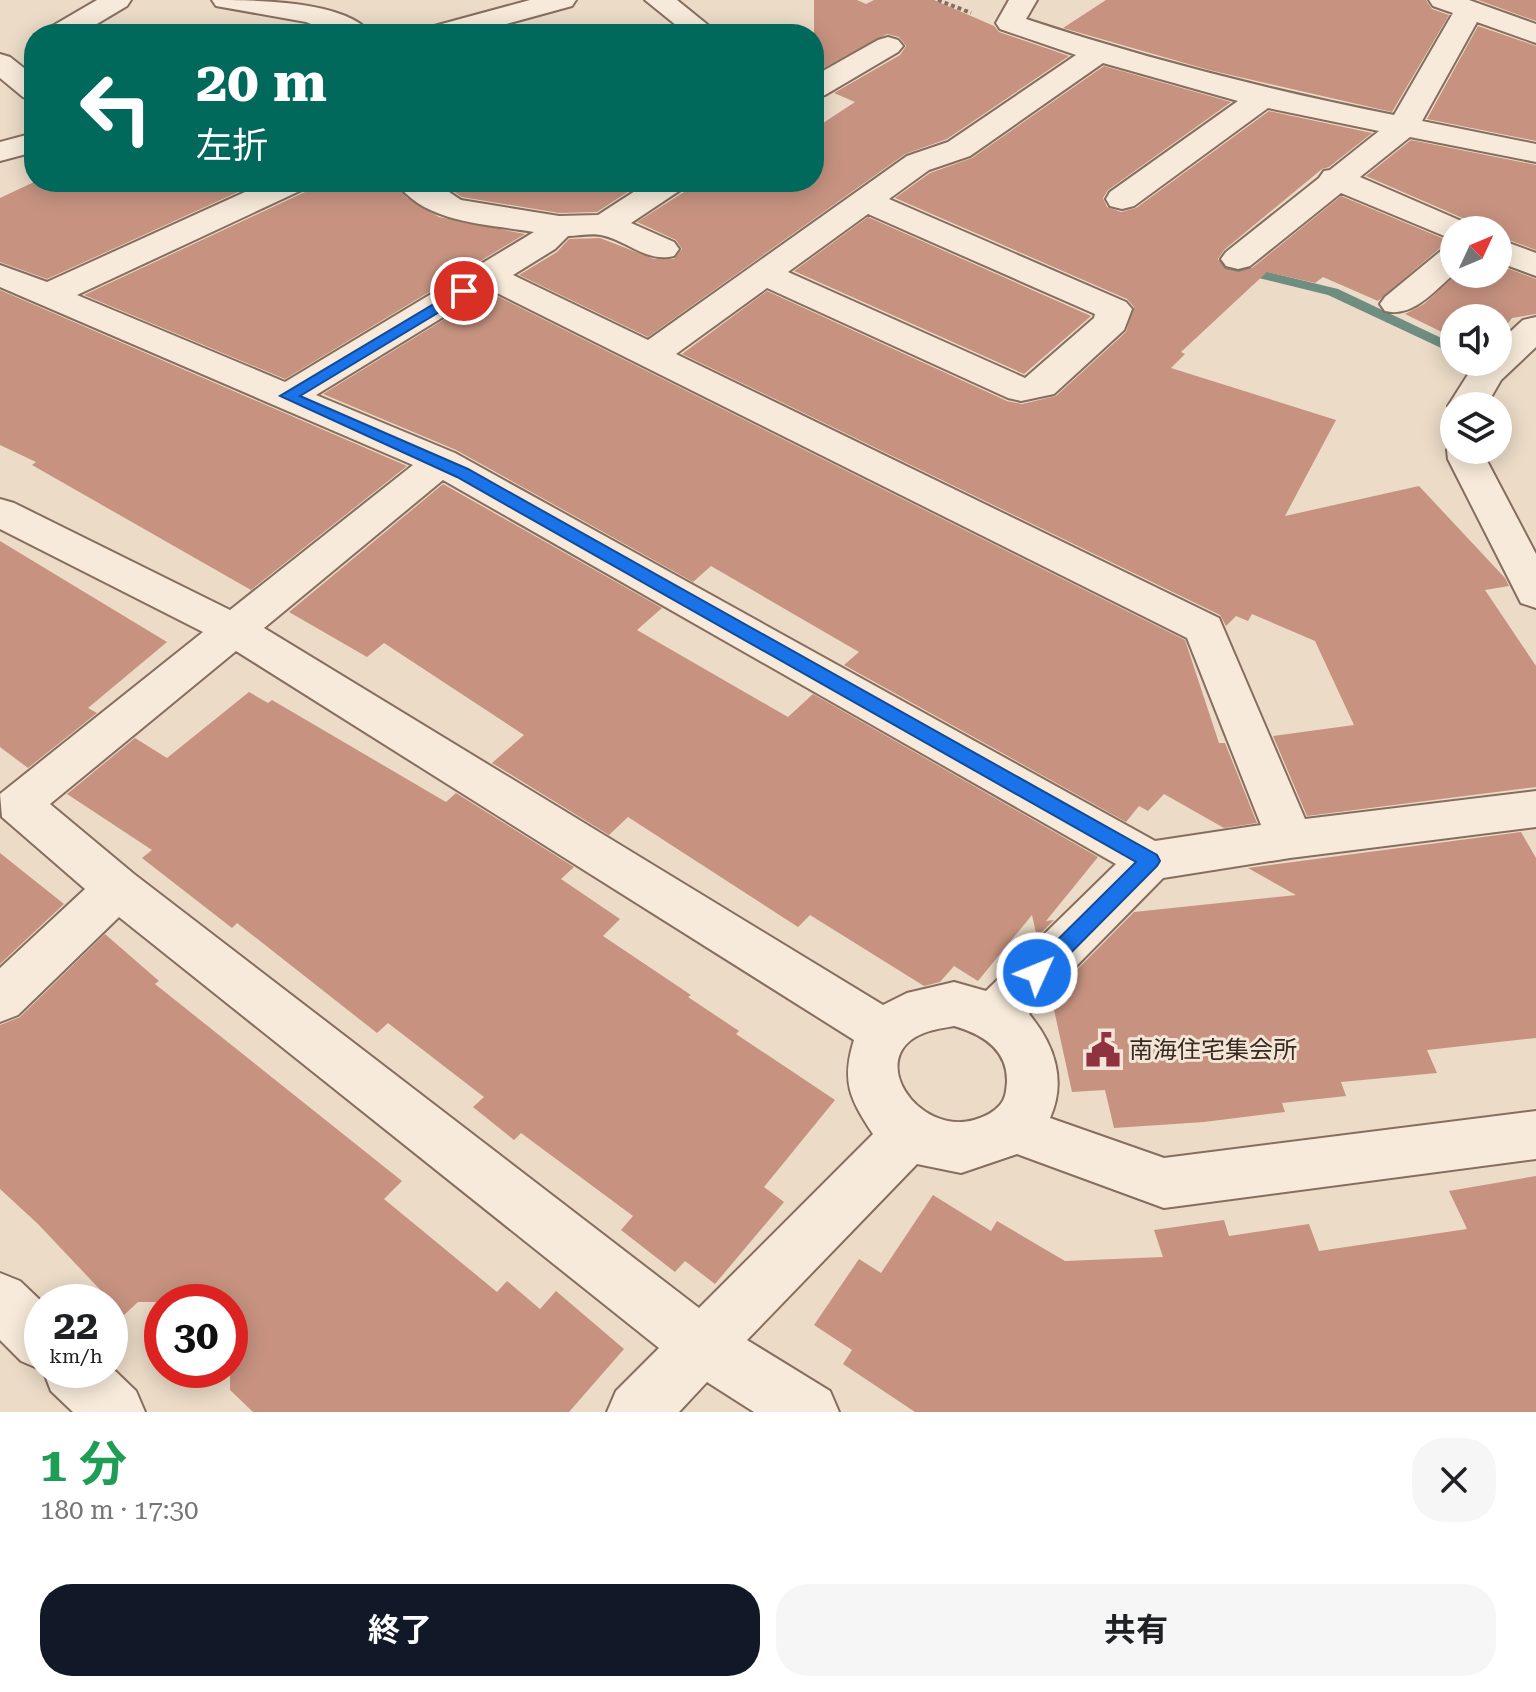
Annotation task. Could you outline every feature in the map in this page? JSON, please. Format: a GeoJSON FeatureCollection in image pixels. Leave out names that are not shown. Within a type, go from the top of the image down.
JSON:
{"type":"FeatureCollection","features":[{"type":"Feature","properties":{"kind":"street"},"geometry":{"type":"LineString","coordinates":[[76,24],[117,0]]}},
{"type":"Feature","properties":{"kind":"street"},"geometry":{"type":"LineString","coordinates":[[226,0],[322,17],[340,24]]}},
{"type":"Feature","properties":{"kind":"street"},"geometry":{"type":"LineString","coordinates":[[469,24],[524,7],[562,0]]}},
{"type":"Feature","properties":{"kind":"street"},"geometry":{"type":"LineString","coordinates":[[659,0],[691,24]]}},
{"type":"Feature","properties":{"kind":"street"},"geometry":{"type":"LineString","coordinates":[[1023,0],[1010,23],[1099,53],[1262,98],[1536,153]]}},
{"type":"Feature","properties":{"kind":"street"},"geometry":{"type":"LineString","coordinates":[[1238,259],[1335,178],[1402,128],[1456,5],[1536,34]]}},
{"type":"Feature","properties":{"kind":"street"},"geometry":{"type":"LineString","coordinates":[[824,85],[899,51],[851,31]]}},
{"type":"Feature","properties":{"kind":"street"},"geometry":{"type":"LineString","coordinates":[[650,356],[918,163],[959,149],[1099,53]]}},
{"type":"Feature","properties":{"kind":"street"},"geometry":{"type":"LineString","coordinates":[[24,54],[3,64],[24,82]]}},
{"type":"Feature","properties":{"kind":"street"},"geometry":{"type":"LineString","coordinates":[[1122,199],[1262,98]]}},
{"type":"Feature","properties":{"kind":"street"},"geometry":{"type":"LineString","coordinates":[[0,152],[24,145]]}},
{"type":"Feature","properties":{"kind":"street"},"geometry":{"type":"LineString","coordinates":[[1335,178],[1440,224]]}},
{"type":"Feature","properties":{"kind":"street"},"geometry":{"type":"LineString","coordinates":[[48,295],[271,192]]}},
{"type":"Feature","properties":{"kind":"street"},"geometry":{"type":"LineString","coordinates":[[427,192],[451,208],[559,226],[606,225],[662,249]]}},
{"type":"Feature","properties":{"kind":"street"},"geometry":{"type":"LineString","coordinates":[[451,208],[476,192]]}},
{"type":"Feature","properties":{"kind":"street"},"geometry":{"type":"LineString","coordinates":[[606,225],[656,192]]}},
{"type":"Feature","properties":{"kind":"street"},"geometry":{"type":"LineString","coordinates":[[766,275],[1021,390],[1041,386],[1111,322],[1114,309],[867,202]]}},
{"type":"Feature","properties":{"kind":"street"},"geometry":{"type":"LineString","coordinates":[[288,396],[489,276],[543,242],[559,226]]}},
{"type":"Feature","properties":{"kind":"street"},"geometry":{"type":"LineString","coordinates":[[1512,255],[1536,266]]}},
{"type":"Feature","properties":{"kind":"street"},"geometry":{"type":"LineString","coordinates":[[1397,304],[1440,269]]}},
{"type":"Feature","properties":{"kind":"street"},"geometry":{"type":"LineString","coordinates":[[0,275],[441,462],[1150,861]]}},
{"type":"Feature","properties":{"kind":"street"},"geometry":{"type":"LineString","coordinates":[[489,276],[1204,629],[1290,839]]}},
{"type":"Feature","properties":{"kind":"street"},"geometry":{"type":"LineString","coordinates":[[1475,392],[1487,373],[1536,328]]}},
{"type":"Feature","properties":{"kind":"street"},"geometry":{"type":"LineString","coordinates":[[441,462],[18,804],[117,888],[702,1346],[809,1412]]}},
{"type":"Feature","properties":{"kind":"street"},"geometry":{"type":"LineString","coordinates":[[1470,464],[1536,593]]}},
{"type":"Feature","properties":{"kind":"street"},"geometry":{"type":"LineString","coordinates":[[0,512],[235,630],[884,1032]]}},
{"type":"Feature","properties":{"kind":"street"},"geometry":{"type":"LineString","coordinates":[[994,1016],[1150,861],[1290,839],[1536,809]]}},
{"type":"Feature","properties":{"kind":"street"},"geometry":{"type":"LineString","coordinates":[[0,1000],[117,888]]}},
{"type":"Feature","properties":{"kind":"street"},"geometry":{"type":"LineString","coordinates":[[954,1004],[994,1016],[1013,1032],[1031,1060],[1036,1081],[1032,1103],[1014,1129],[984,1146],[957,1148],[934,1145],[909,1135],[888,1116],[875,1094],[871,1070],[884,1032],[903,1016],[925,1006],[954,1004]]}},
{"type":"Feature","properties":{"kind":"street"},"geometry":{"type":"LineString","coordinates":[[1014,1129],[1164,1183],[1536,1135]]}},
{"type":"Feature","properties":{"kind":"street"},"geometry":{"type":"LineString","coordinates":[[637,1412],[909,1135]]}},
{"type":"Feature","properties":{"kind":"street"},"geometry":{"type":"LineString","coordinates":[[0,1301],[24,1324]]}},
{"type":"Feature","properties":{"kind":"street"},"geometry":{"type":"LineString","coordinates":[[90,1388],[115,1412]]}},
{"type":"Feature","properties":{"kind":"building"},"geometry":{"type":"Polygon","coordinates":[[[814,0],[857,0],[866,4],[874,0],[934,0],[994,26],[999,32],[1069,56],[947,139],[905,154],[648,337],[519,275],[557,252],[569,239],[600,238],[654,259],[674,259],[682,249],[676,240],[637,222],[684,192],[824,192],[824,122],[855,102],[834,93],[900,55],[906,46],[899,37],[887,34],[824,68],[824,24],[814,24],[814,0]]]}},
{"type":"Feature","properties":{"kind":"building"},"geometry":{"type":"Polygon","coordinates":[[[1106,0],[1426,0],[1432,9],[1449,15],[1392,112],[1209,70],[1063,28],[1106,0]]]}},
{"type":"Feature","properties":{"kind":"building"},"geometry":{"type":"Polygon","coordinates":[[[1478,0],[1536,0],[1536,21],[1478,0]]]}},
{"type":"Feature","properties":{"kind":"building"},"geometry":{"type":"Polygon","coordinates":[[[1478,26],[1536,46],[1536,141],[1427,119],[1478,26]]]}},
{"type":"Feature","properties":{"kind":"building"},"geometry":{"type":"Polygon","coordinates":[[[1104,66],[1231,102],[1108,190],[1103,198],[1107,207],[1121,212],[1136,208],[1269,111],[1372,133],[1329,167],[1322,169],[1224,250],[1218,259],[1225,269],[1239,272],[1252,268],[1341,196],[1440,237],[1440,248],[1378,301],[1323,277],[1315,283],[1267,272],[1181,352],[1185,354],[1171,368],[1336,420],[1285,516],[1419,486],[1505,578],[1509,586],[1485,590],[1536,666],[1536,787],[1307,816],[1273,736],[1354,725],[1315,641],[1252,614],[1248,621],[1236,616],[1226,626],[1220,615],[682,354],[767,291],[1007,401],[1022,404],[1056,396],[1126,332],[1134,307],[1127,299],[895,198],[930,173],[972,158],[1104,66]]]}},
{"type":"Feature","properties":{"kind":"building"},"geometry":{"type":"Polygon","coordinates":[[[1411,140],[1536,165],[1536,250],[1512,241],[1512,216],[1458,216],[1366,176],[1411,140]]]}},
{"type":"Feature","properties":{"kind":"building"},"geometry":{"type":"Polygon","coordinates":[[[24,187],[24,192],[238,192],[47,279],[0,262],[0,198],[24,187]]]}},
{"type":"Feature","properties":{"kind":"building"},"geometry":{"type":"Polygon","coordinates":[[[305,192],[402,192],[439,217],[525,234],[285,379],[84,295],[305,192]]]}},
{"type":"Feature","properties":{"kind":"building"},"geometry":{"type":"Polygon","coordinates":[[[454,192],[628,192],[597,212],[559,213],[462,197],[454,192]]]}},
{"type":"Feature","properties":{"kind":"building"},"geometry":{"type":"Polygon","coordinates":[[[868,217],[1091,316],[1024,374],[794,271],[868,217]]]}},
{"type":"Feature","properties":{"kind":"building"},"geometry":{"type":"Polygon","coordinates":[[[1512,270],[1536,279],[1536,314],[1512,318],[1512,304],[1440,304],[1440,331],[1405,314],[1424,304],[1442,288],[1512,288],[1512,270]]]}},
{"type":"Feature","properties":{"kind":"building"},"geometry":{"type":"Polygon","coordinates":[[[0,290],[407,466],[251,590],[32,465],[36,462],[0,445],[0,290]]]}},
{"type":"Feature","properties":{"kind":"building"},"geometry":{"type":"Polygon","coordinates":[[[489,292],[1185,640],[1219,743],[1225,743],[1257,823],[1224,828],[1164,794],[1148,811],[1139,806],[1126,822],[844,665],[859,652],[711,566],[693,582],[456,450],[323,394],[489,292]]]}},
{"type":"Feature","properties":{"kind":"building"},"geometry":{"type":"Polygon","coordinates":[[[443,484],[662,608],[637,630],[788,717],[813,694],[1098,857],[1046,921],[1054,920],[1037,937],[1032,915],[978,981],[954,966],[940,982],[924,986],[810,915],[798,927],[628,817],[609,835],[492,763],[524,735],[384,643],[367,657],[289,612],[443,484]]]}},
{"type":"Feature","properties":{"kind":"building"},"geometry":{"type":"Polygon","coordinates":[[[0,541],[167,642],[88,708],[97,713],[28,768],[0,747],[0,541]]]}},
{"type":"Feature","properties":{"kind":"building"},"geometry":{"type":"Polygon","coordinates":[[[249,692],[268,703],[272,700],[446,802],[456,793],[574,867],[561,879],[620,919],[603,936],[691,995],[688,997],[739,1031],[736,1034],[835,1100],[764,1187],[784,1202],[715,1284],[685,1261],[675,1272],[621,1230],[633,1216],[521,1133],[514,1140],[473,1107],[484,1097],[388,1023],[377,1033],[237,923],[232,928],[142,858],[152,850],[67,794],[135,738],[167,758],[249,692]]]}},
{"type":"Feature","properties":{"kind":"building"},"geometry":{"type":"Polygon","coordinates":[[[1521,832],[1536,858],[1536,1038],[1427,1050],[1437,1073],[1341,1082],[1346,1096],[1282,1103],[1285,1112],[1204,1122],[1114,1128],[1105,1090],[1072,1092],[1051,996],[1134,912],[1296,895],[1248,868],[1521,832]]]}},
{"type":"Feature","properties":{"kind":"building"},"geometry":{"type":"Polygon","coordinates":[[[0,853],[64,904],[0,964],[0,853]]]}},
{"type":"Feature","properties":{"kind":"building"},"geometry":{"type":"Polygon","coordinates":[[[105,934],[159,981],[155,984],[402,1181],[384,1199],[497,1292],[507,1281],[540,1309],[556,1291],[624,1349],[569,1412],[253,1412],[230,1390],[248,1388],[248,1284],[144,1284],[144,1302],[138,1302],[128,1311],[128,1284],[95,1284],[0,1189],[0,1025],[20,1017],[105,934]]]}},
{"type":"Feature","properties":{"kind":"building"},"geometry":{"type":"Polygon","coordinates":[[[1536,1176],[1536,1412],[915,1412],[843,1364],[852,1350],[814,1325],[859,1259],[881,1273],[933,1195],[991,1231],[997,1221],[1065,1261],[1163,1257],[1154,1230],[1224,1220],[1229,1236],[1309,1224],[1319,1251],[1467,1229],[1449,1191],[1536,1176]]]}},
{"type":"Feature","properties":{"kind":"waterway"},"geometry":{"type":"LineString","coordinates":[[1198,259],[1333,292],[1440,343]]}},
{"type":"Feature","properties":{"kind":"place","name":"南海住宅集会所"},"geometry":{"type":"Point","coordinates":[1103,1050]}},
{"type":"Feature","properties":{"kind":"route"},"geometry":{"type":"LineString","coordinates":[[464,291],[288,396],[463,473],[1150,861],[1037,973]]}}]}
